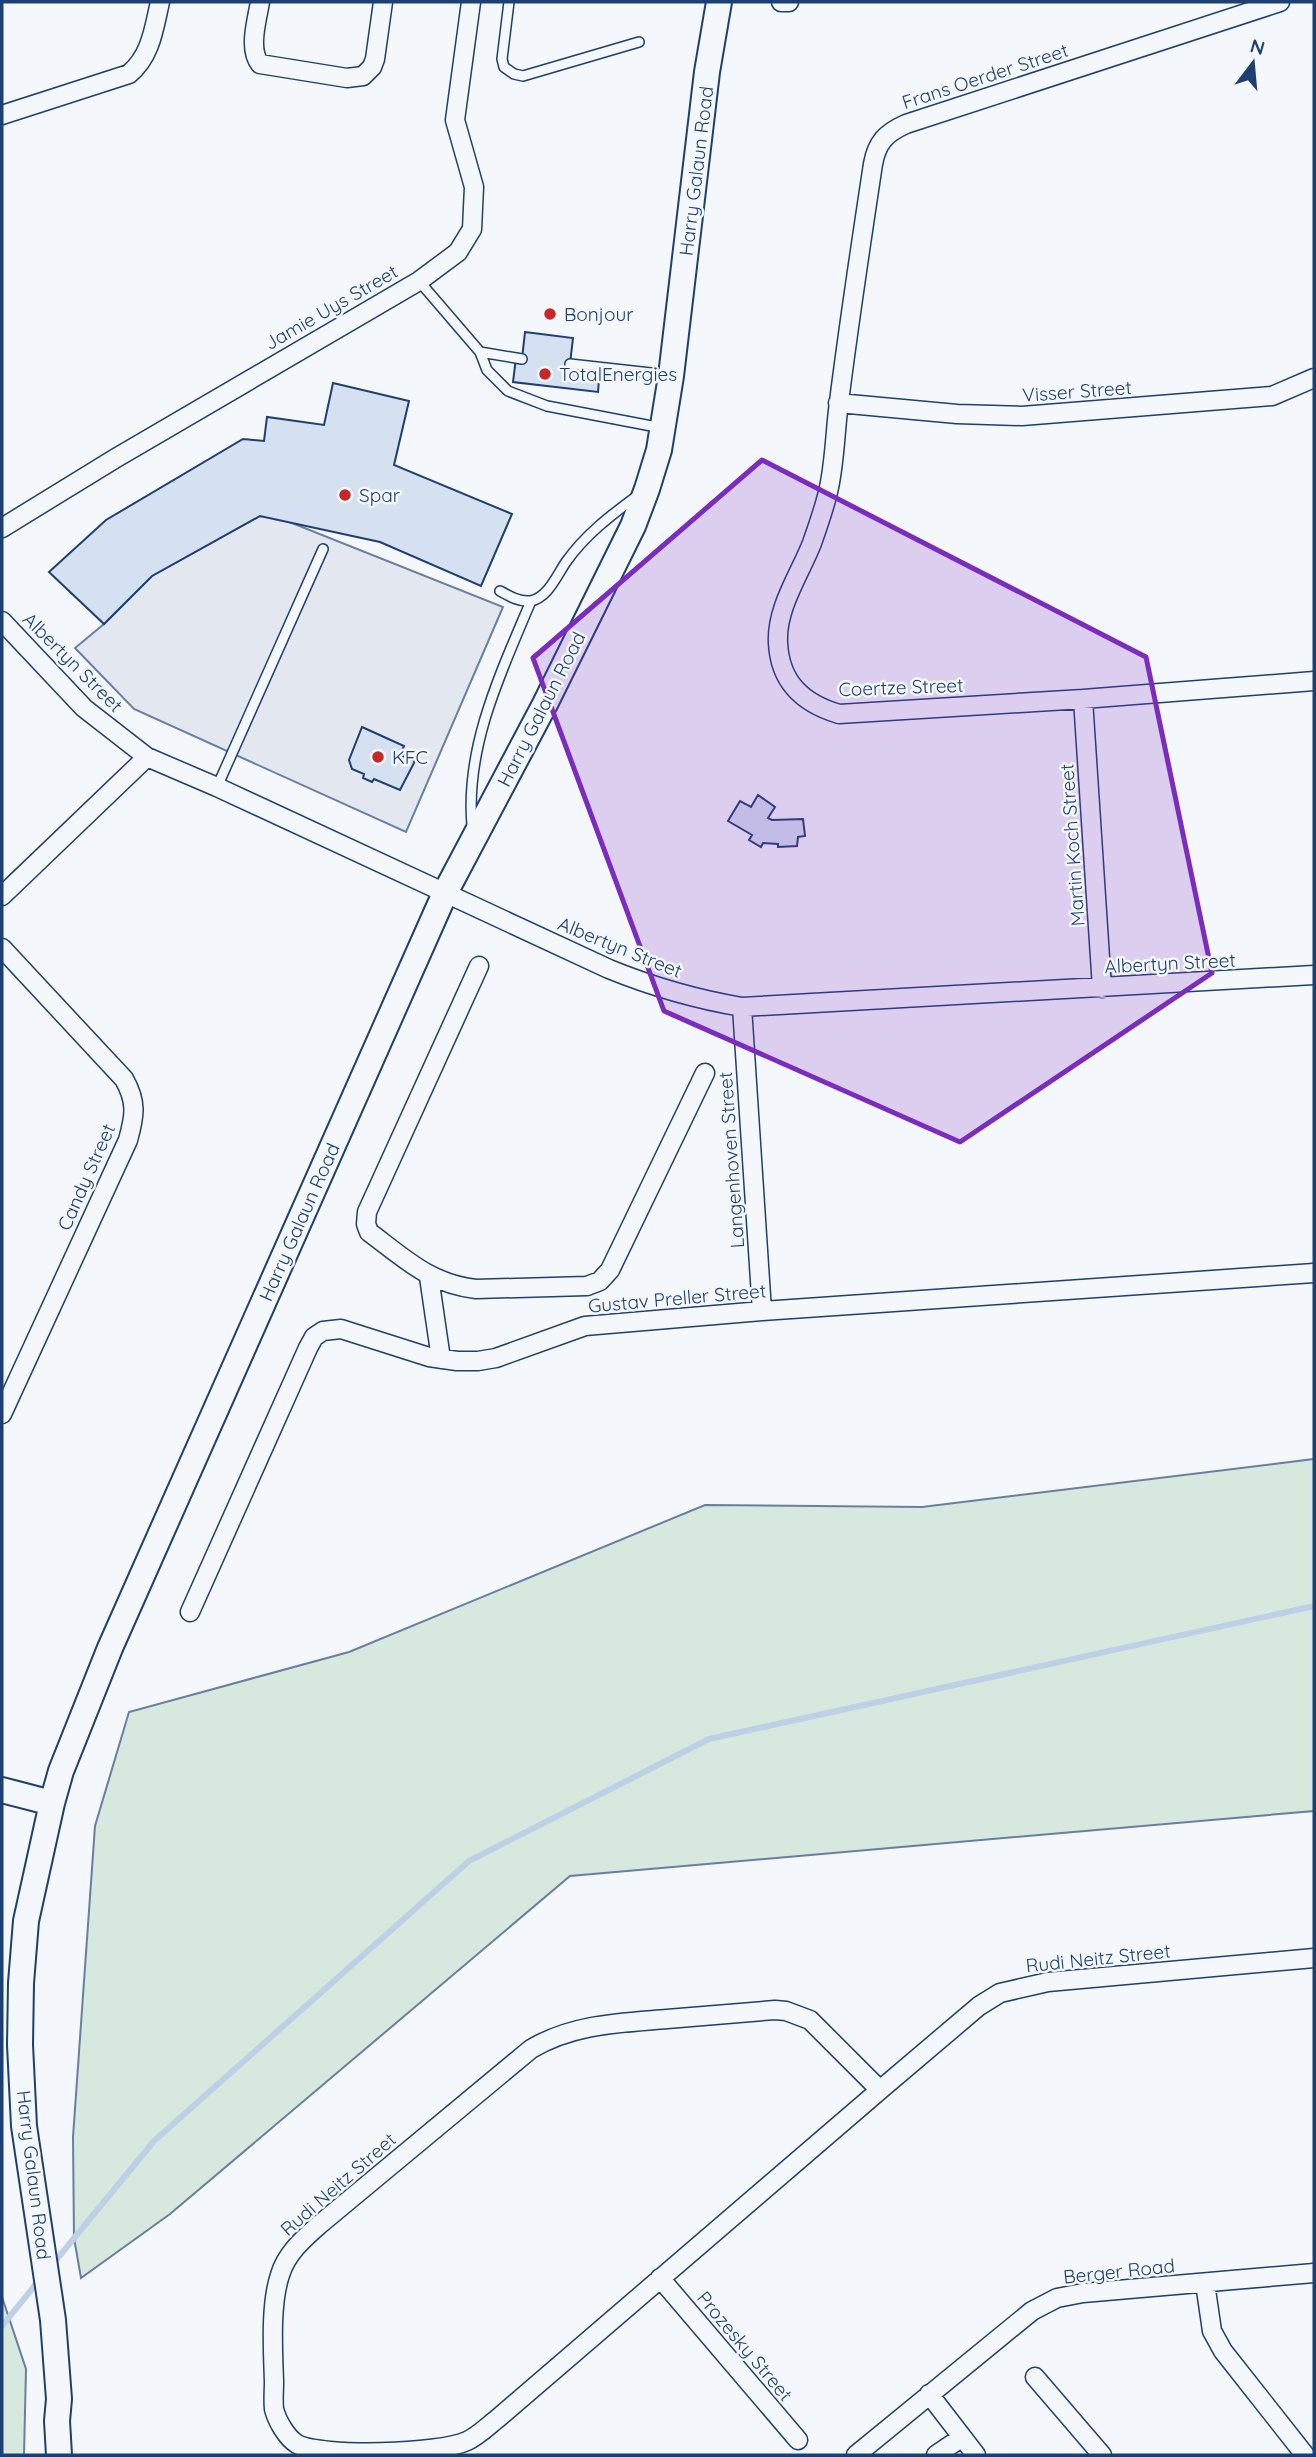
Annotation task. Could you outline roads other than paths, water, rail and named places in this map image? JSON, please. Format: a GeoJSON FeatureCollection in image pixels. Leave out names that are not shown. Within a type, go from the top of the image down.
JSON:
{"type":"FeatureCollection","features":[{"type":"Feature","properties":{"kind":"main road","name":"Harry Galaun Road"},"geometry":{"type":"LineString","coordinates":[[706,2],[707,72]]}},
{"type":"Feature","properties":{"kind":"main road","name":"Harry Galaun Road"},"geometry":{"type":"LineString","coordinates":[[60,2455],[53,2319],[24,2126],[20,2045],[26,1921],[52,1803],[61,1771],[110,1648],[444,893],[545,704],[633,526],[647,489],[659,450],[671,376],[707,72],[719,2]]}},
{"type":"Feature","properties":{"kind":"main road"},"geometry":{"type":"LineString","coordinates":[[2,1790],[52,1803]]}},
{"type":"Feature","properties":{"kind":"main road","name":"Harry Galaun Road"},"geometry":{"type":"LineString","coordinates":[[59,2399],[69,2421],[74,2455]]}},
{"type":"Feature","properties":{"kind":"street"},"geometry":{"type":"LineString","coordinates":[[2,115],[129,74],[140,65],[146,54],[160,2]]}},
{"type":"Feature","properties":{"kind":"street"},"geometry":{"type":"LineString","coordinates":[[260,2],[254,57],[260,64],[347,78],[363,76],[372,67],[383,2]]}},
{"type":"Feature","properties":{"kind":"street","name":"Jamie Uys Street"},"geometry":{"type":"LineString","coordinates":[[2,528],[116,458],[419,281],[458,252],[472,229],[474,187],[455,121],[471,2]]}},
{"type":"Feature","properties":{"kind":"street"},"geometry":{"type":"LineString","coordinates":[[781,2],[789,2]]}},
{"type":"Feature","properties":{"kind":"street","name":"Frans Oerder Street"},"geometry":{"type":"LineString","coordinates":[[838,403],[873,164],[876,148],[884,136],[906,124],[1280,2]]}},
{"type":"Feature","properties":{"kind":"street","name":"Visser Street"},"geometry":{"type":"LineString","coordinates":[[838,403],[957,414],[1022,416],[1272,396],[1296,388],[1314,378]]}},
{"type":"Feature","properties":{"kind":"street","name":"Coertze Street"},"geometry":{"type":"LineString","coordinates":[[838,403],[828,491],[778,628],[782,667],[797,691],[808,702],[839,714],[1314,681]]}},
{"type":"Feature","properties":{"kind":"street","name":"Albertyn Street"},"geometry":{"type":"LineString","coordinates":[[2,621],[83,708],[147,757],[648,985],[696,999],[741,1007],[1314,975]]}},
{"type":"Feature","properties":{"kind":"street","name":"Martin Koch Street"},"geometry":{"type":"LineString","coordinates":[[1083,699],[1102,988]]}},
{"type":"Feature","properties":{"kind":"street"},"geometry":{"type":"LineString","coordinates":[[2,896],[147,757]]}},
{"type":"Feature","properties":{"kind":"street","name":"Candy Street"},"geometry":{"type":"LineString","coordinates":[[2,948],[124,1079],[133,1094],[134,1118],[128,1140],[2,1415]]}},
{"type":"Feature","properties":{"kind":"street"},"geometry":{"type":"LineString","coordinates":[[478,966],[367,1212],[366,1224],[369,1232],[429,1277],[476,1289],[587,1286],[600,1281],[611,1270],[705,1073]]}},
{"type":"Feature","properties":{"kind":"street","name":"Langenhoven Street"},"geometry":{"type":"LineString","coordinates":[[741,1007],[762,1311]]}},
{"type":"Feature","properties":{"kind":"street","name":"Gustav Preller Street"},"geometry":{"type":"LineString","coordinates":[[190,1612],[314,1337],[323,1331],[348,1330],[429,1357],[478,1361],[496,1358],[584,1326],[1314,1273]]}},
{"type":"Feature","properties":{"kind":"street"},"geometry":{"type":"LineString","coordinates":[[429,1277],[442,1359]]}},
{"type":"Feature","properties":{"kind":"street","name":"Rudi Neitz Street"},"geometry":{"type":"LineString","coordinates":[[880,2090],[810,2020],[786,2011],[617,2023],[579,2029],[552,2037],[531,2049],[319,2225],[288,2258],[279,2275],[275,2298],[274,2398],[278,2419],[297,2444],[319,2451],[415,2452],[440,2449],[469,2440],[497,2419],[979,2006],[1000,1993],[1048,1982],[1314,1958]]}},
{"type":"Feature","properties":{"kind":"street","name":"Berger Road"},"geometry":{"type":"LineString","coordinates":[[856,2455],[1032,2311],[1057,2298],[1083,2293],[1314,2273]]}},
{"type":"Feature","properties":{"kind":"street","name":"Prozesky Street"},"geometry":{"type":"LineString","coordinates":[[660,2278],[798,2440]]}},
{"type":"Feature","properties":{"kind":"street"},"geometry":{"type":"LineString","coordinates":[[1205,2283],[1213,2334],[1223,2351],[1306,2455]]}},
{"type":"Feature","properties":{"kind":"street"},"geometry":{"type":"LineString","coordinates":[[1035,2376],[1102,2455]]}},
{"type":"Feature","properties":{"kind":"street"},"geometry":{"type":"LineString","coordinates":[[929,2394],[976,2455]]}},
{"type":"Feature","properties":{"kind":"street"},"geometry":{"type":"LineString","coordinates":[[936,2455],[961,2438]]}},
{"type":"Feature","properties":{"kind":"lane"},"geometry":{"type":"LineString","coordinates":[[509,2],[502,59],[504,67],[514,74],[523,76],[639,42]]}},
{"type":"Feature","properties":{"kind":"lane"},"geometry":{"type":"LineString","coordinates":[[419,281],[480,352],[487,370],[496,382],[508,391],[547,406],[662,428]]}},
{"type":"Feature","properties":{"kind":"lane"},"geometry":{"type":"LineString","coordinates":[[480,352],[522,359]]}},
{"type":"Feature","properties":{"kind":"lane"},"geometry":{"type":"LineString","coordinates":[[570,364],[671,376]]}},
{"type":"Feature","properties":{"kind":"lane"},"geometry":{"type":"LineString","coordinates":[[474,838],[470,800],[476,758],[495,685],[531,601],[550,587],[586,536],[647,489]]}},
{"type":"Feature","properties":{"kind":"lane"},"geometry":{"type":"LineString","coordinates":[[217,787],[323,549]]}},
{"type":"Feature","properties":{"kind":"lane"},"geometry":{"type":"LineString","coordinates":[[500,591],[517,600],[531,601]]}},
{"type":"Feature","properties":{"kind":"waterway"},"geometry":{"type":"LineString","coordinates":[[52,2265],[154,2141],[469,1861],[709,1739],[1314,1606]]}},
{"type":"Feature","properties":{"kind":"waterway"},"geometry":{"type":"LineString","coordinates":[[2,2326],[40,2279]]}},
{"type":"Feature","properties":{"kind":"place","name":"Bonjour"},"geometry":{"type":"Point","coordinates":[550,314]}},
{"type":"Feature","properties":{"kind":"place","name":"TotalEnergies"},"geometry":{"type":"Point","coordinates":[545,374]}},
{"type":"Feature","properties":{"kind":"place","name":"Spar"},"geometry":{"type":"Point","coordinates":[345,495]}},
{"type":"Feature","properties":{"kind":"place","name":"KFC"},"geometry":{"type":"Point","coordinates":[378,757]}}]}
